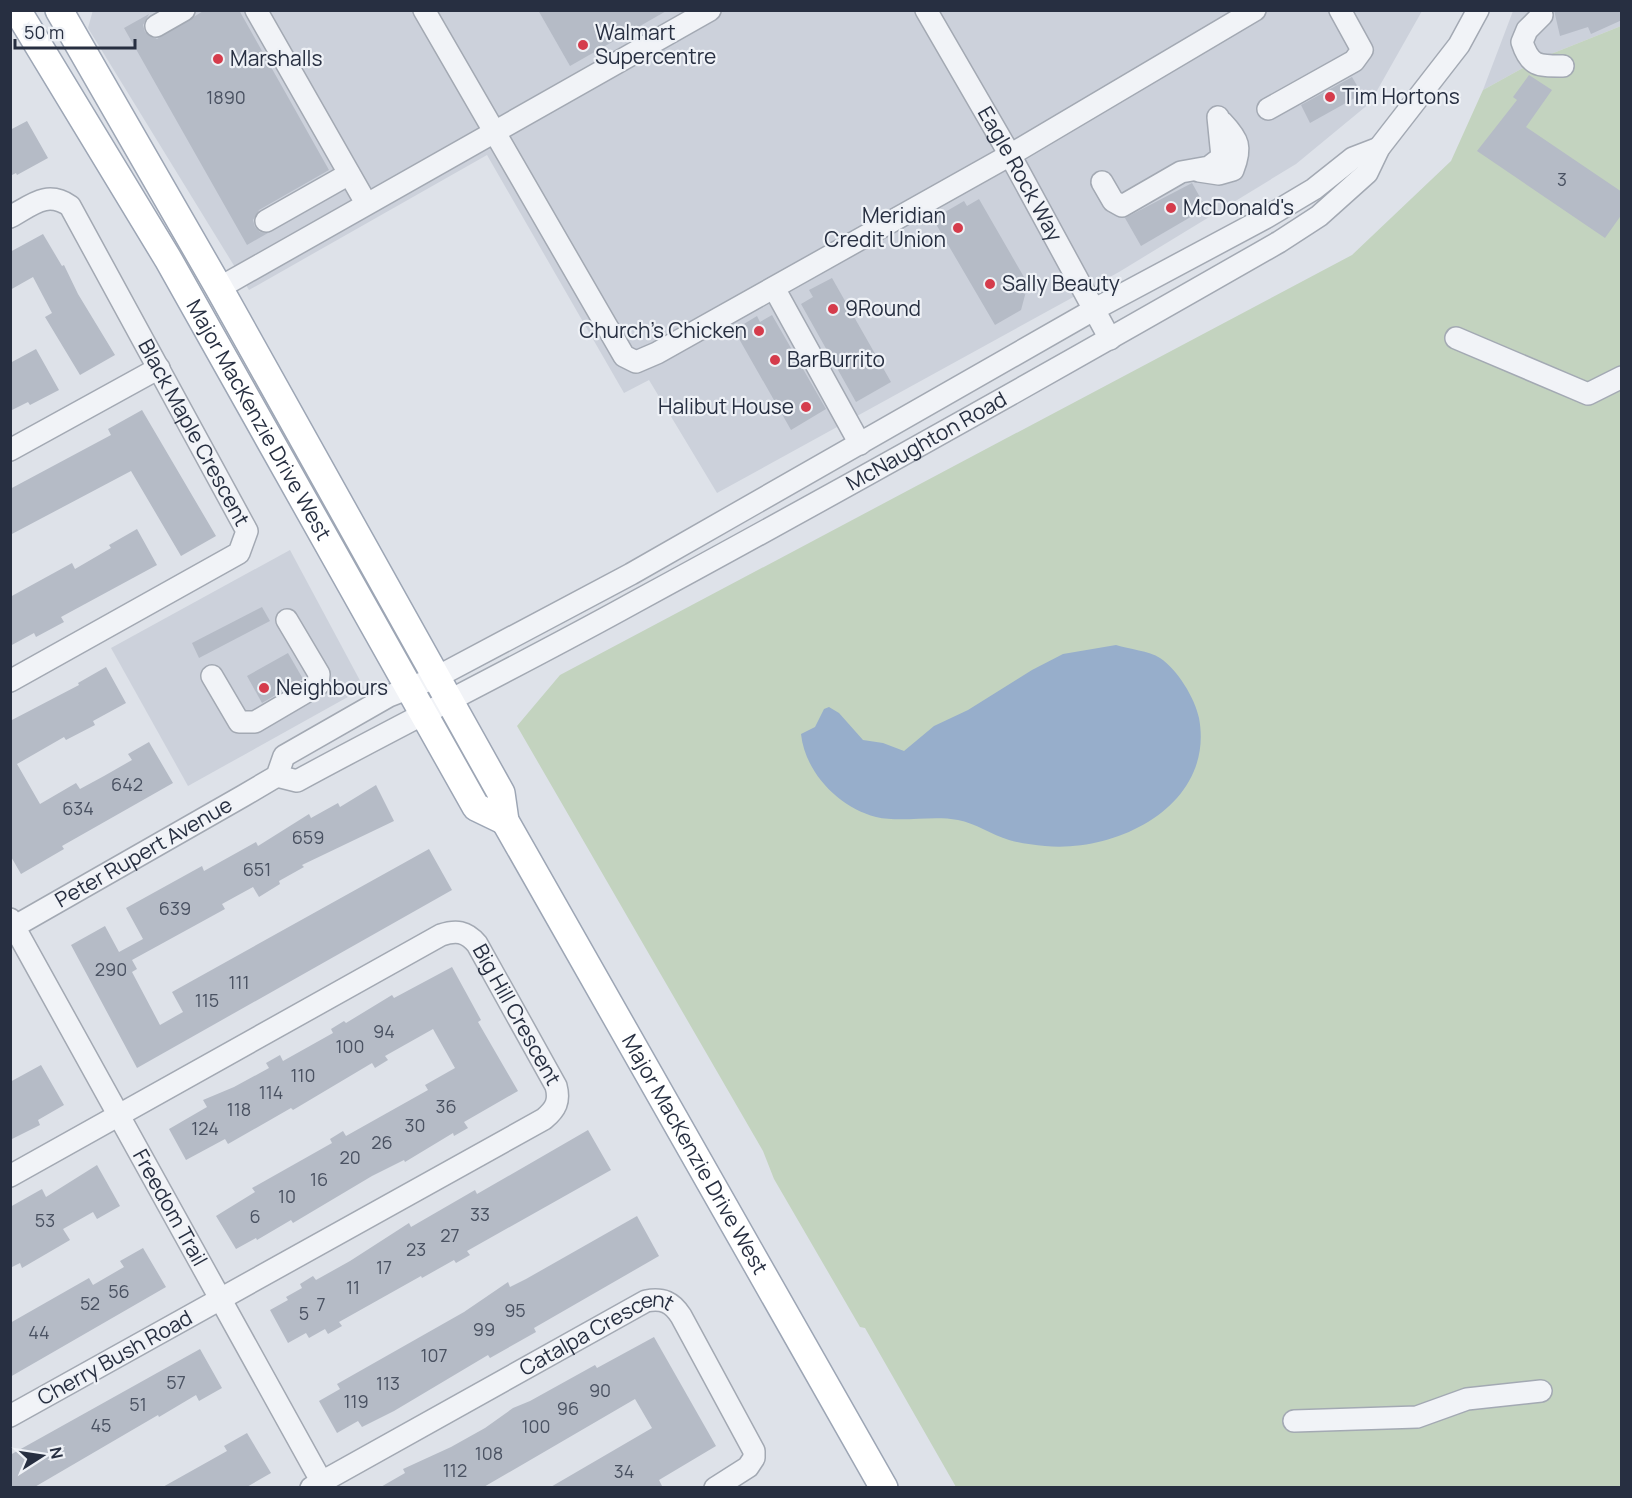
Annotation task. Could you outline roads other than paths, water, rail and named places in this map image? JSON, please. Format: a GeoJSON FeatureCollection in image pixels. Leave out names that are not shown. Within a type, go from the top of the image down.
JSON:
{"type":"FeatureCollection","features":[{"type":"Feature","properties":{"kind":"main road","name":"Major MacKenzie Drive West"},"geometry":{"type":"LineString","coordinates":[[59,10],[219,288],[501,793],[505,820],[884,1488]]}},
{"type":"Feature","properties":{"kind":"main road","name":"Major MacKenzie Drive West"},"geometry":{"type":"LineString","coordinates":[[17,11],[168,259],[476,807],[505,820]]}},
{"type":"Feature","properties":{"kind":"street"},"geometry":{"type":"LineString","coordinates":[[156,26],[184,10]]}},
{"type":"Feature","properties":{"kind":"street"},"geometry":{"type":"LineString","coordinates":[[256,10],[366,203]]}},
{"type":"Feature","properties":{"kind":"street"},"geometry":{"type":"LineString","coordinates":[[424,10],[624,356],[636,362],[650,358],[1010,155],[1255,10]]}},
{"type":"Feature","properties":{"kind":"street"},"geometry":{"type":"LineString","coordinates":[[219,288],[710,10]]}},
{"type":"Feature","properties":{"kind":"street","name":"Eagle Rock Way"},"geometry":{"type":"LineString","coordinates":[[926,10],[1010,155],[1110,339]]}},
{"type":"Feature","properties":{"kind":"street"},"geometry":{"type":"LineString","coordinates":[[1340,10],[1362,50]]}},
{"type":"Feature","properties":{"kind":"street"},"geometry":{"type":"LineString","coordinates":[[1268,109],[1354,61],[1369,41],[1355,10]]}},
{"type":"Feature","properties":{"kind":"street","name":"McNaughton Road"},"geometry":{"type":"LineString","coordinates":[[424,716],[637,602],[1110,339],[1319,216],[1367,172],[1379,148],[1459,45],[1478,10]]}},
{"type":"Feature","properties":{"kind":"street"},"geometry":{"type":"LineString","coordinates":[[1542,15],[1527,30],[1522,42],[1527,56],[1539,66],[1563,66]]}},
{"type":"Feature","properties":{"kind":"street"},"geometry":{"type":"LineString","coordinates":[[1102,182],[1113,201],[1122,206],[1181,172],[1209,167],[1222,157],[1218,117]]}},
{"type":"Feature","properties":{"kind":"street","name":"McNaughton Road"},"geometry":{"type":"LineString","coordinates":[[410,689],[631,574],[1095,309],[1267,217],[1314,189],[1353,158],[1379,148]]}},
{"type":"Feature","properties":{"kind":"street"},"geometry":{"type":"LineString","coordinates":[[266,220],[349,174]]}},
{"type":"Feature","properties":{"kind":"street","name":"Black Maple Crescent"},"geometry":{"type":"LineString","coordinates":[[10,217],[47,199],[59,198],[70,206],[241,516],[247,531],[238,553],[10,681]]}},
{"type":"Feature","properties":{"kind":"street"},"geometry":{"type":"LineString","coordinates":[[774,288],[860,444]]}},
{"type":"Feature","properties":{"kind":"street"},"geometry":{"type":"LineString","coordinates":[[1456,338],[1588,394],[1622,377]]}},
{"type":"Feature","properties":{"kind":"street"},"geometry":{"type":"LineString","coordinates":[[10,450],[159,369]]}},
{"type":"Feature","properties":{"kind":"street"},"geometry":{"type":"LineString","coordinates":[[212,676],[239,722],[255,722],[318,686],[319,675],[287,620]]}},
{"type":"Feature","properties":{"kind":"street","name":"Peter Rupert Avenue"},"geometry":{"type":"LineString","coordinates":[[12,925],[186,831],[277,776],[284,756],[389,696],[410,689]]}},
{"type":"Feature","properties":{"kind":"street"},"geometry":{"type":"LineString","coordinates":[[277,776],[297,781],[404,723],[424,716]]}},
{"type":"Feature","properties":{"kind":"street","name":"Freedom Trail"},"geometry":{"type":"LineString","coordinates":[[12,925],[220,1300],[319,1485]]}},
{"type":"Feature","properties":{"kind":"street","name":"Big Hill Crescent"},"geometry":{"type":"LineString","coordinates":[[10,1176],[441,935],[461,932],[468,934],[477,944],[556,1086],[559,1098],[555,1108],[544,1119],[220,1300]]}},
{"type":"Feature","properties":{"kind":"street","name":"Catalpa Crescent"},"geometry":{"type":"LineString","coordinates":[[319,1485],[646,1301],[655,1299],[674,1304],[753,1451],[754,1458],[748,1467],[715,1488]]}},
{"type":"Feature","properties":{"kind":"street","name":"Cherry Bush Road"},"geometry":{"type":"LineString","coordinates":[[10,1416],[220,1300]]}},
{"type":"Feature","properties":{"kind":"street"},"geometry":{"type":"LineString","coordinates":[[1294,1421],[1417,1417],[1467,1399],[1541,1391]]}},
{"type":"Feature","properties":{"kind":"water"},"geometry":{"type":"Polygon","coordinates":[[[1116,645],[1160,658],[1179,677],[1197,710],[1200,748],[1192,775],[1177,798],[1156,817],[1130,831],[1103,841],[1074,846],[1040,846],[1009,840],[958,820],[876,817],[849,805],[826,786],[809,762],[804,748],[801,734],[815,727],[824,709],[829,707],[839,713],[863,740],[883,743],[904,751],[934,726],[968,710],[1032,670],[1063,654],[1116,645]]]}},
{"type":"Feature","properties":{"kind":"place","name":"Walmart Supercentre"},"geometry":{"type":"Point","coordinates":[583,45]}},
{"type":"Feature","properties":{"kind":"place","name":"Marshalls"},"geometry":{"type":"Point","coordinates":[218,59]}},
{"type":"Feature","properties":{"kind":"place","name":"Tim Hortons"},"geometry":{"type":"Point","coordinates":[1330,97]}},
{"type":"Feature","properties":{"kind":"place","name":"McDonald's"},"geometry":{"type":"Point","coordinates":[1171,208]}},
{"type":"Feature","properties":{"kind":"place","name":"Meridian Credit Union"},"geometry":{"type":"Point","coordinates":[958,228]}},
{"type":"Feature","properties":{"kind":"place","name":"Sally Beauty"},"geometry":{"type":"Point","coordinates":[990,284]}},
{"type":"Feature","properties":{"kind":"place","name":"9Round"},"geometry":{"type":"Point","coordinates":[833,309]}},
{"type":"Feature","properties":{"kind":"place","name":"Church's Chicken"},"geometry":{"type":"Point","coordinates":[759,331]}},
{"type":"Feature","properties":{"kind":"place","name":"BarBurrito"},"geometry":{"type":"Point","coordinates":[775,360]}},
{"type":"Feature","properties":{"kind":"place","name":"Halibut House"},"geometry":{"type":"Point","coordinates":[806,407]}},
{"type":"Feature","properties":{"kind":"place","name":"Neighbours"},"geometry":{"type":"Point","coordinates":[264,688]}}]}
